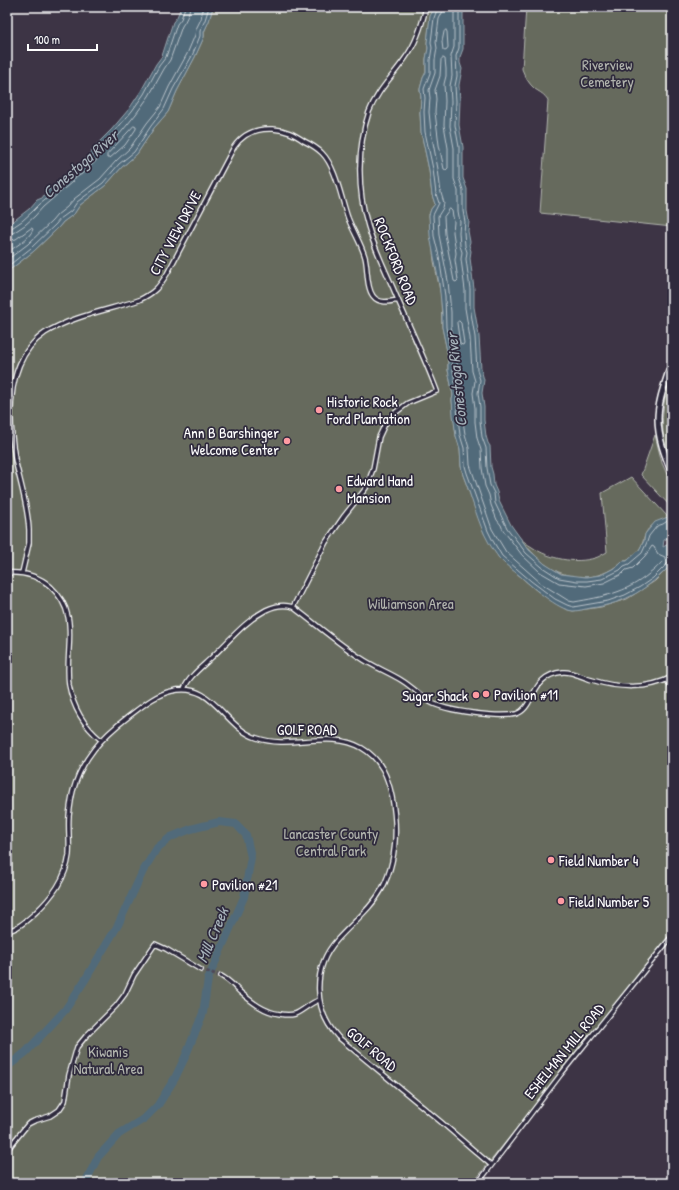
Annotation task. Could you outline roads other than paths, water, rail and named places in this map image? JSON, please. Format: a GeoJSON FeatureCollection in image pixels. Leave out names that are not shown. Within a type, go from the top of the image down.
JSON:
{"type":"FeatureCollection","features":[{"type":"Feature","properties":{"kind":"main road"},"geometry":{"type":"LineString","coordinates":[[672,361],[660,402],[658,419],[661,444],[672,473]]}},
{"type":"Feature","properties":{"kind":"street","name":"ROCKFORD ROAD"},"geometry":{"type":"LineString","coordinates":[[293,607],[326,542],[366,488],[373,469],[380,437],[385,424],[395,413],[408,403],[437,390],[373,241],[365,215],[360,176],[362,143],[366,123],[373,103],[379,92],[407,56],[420,29],[426,7]]}},
{"type":"Feature","properties":{"kind":"street","name":"CITY VIEW DRIVE"},"geometry":{"type":"LineString","coordinates":[[22,573],[29,543],[29,525],[13,444],[11,408],[12,389],[15,377],[25,354],[32,343],[57,326],[139,300],[153,292],[161,284],[167,274],[234,147],[242,137],[260,130],[281,130],[295,135],[321,152],[330,166],[348,219],[363,252],[371,293],[375,299],[389,302],[398,300]]}},
{"type":"Feature","properties":{"kind":"street"},"geometry":{"type":"LineString","coordinates":[[7,573],[22,573],[38,578],[55,591],[64,604],[68,614],[70,629],[68,672],[70,690],[73,701],[81,718],[91,731],[101,740]]}},
{"type":"Feature","properties":{"kind":"street"},"geometry":{"type":"LineString","coordinates":[[184,689],[186,684],[198,671],[237,633],[257,616],[278,606],[285,605],[293,607],[359,657],[402,681],[430,702],[454,710],[495,714],[517,714],[524,709],[536,688],[543,680],[552,675],[564,672],[573,673],[608,685],[621,686],[650,684],[667,680],[672,677]]}},
{"type":"Feature","properties":{"kind":"street"},"geometry":{"type":"LineString","coordinates":[[667,680],[672,689]]}},
{"type":"Feature","properties":{"kind":"street","name":"GOLF ROAD"},"geometry":{"type":"LineString","coordinates":[[7,932],[18,927],[45,904],[57,889],[63,876],[69,855],[69,818],[74,790],[85,764],[94,748],[110,731],[151,701],[165,693],[184,689],[206,696],[218,706],[234,724],[249,735],[261,739],[273,741],[326,739],[349,742],[363,748],[381,765],[386,775],[393,800],[396,829],[395,849],[382,889],[369,908],[336,941],[327,954],[322,966],[319,982],[319,1000],[323,1014],[338,1037],[492,1165]]}},
{"type":"Feature","properties":{"kind":"street","name":"ESHELMAN MILL ROAD"},"geometry":{"type":"LineString","coordinates":[[478,1183],[561,1074],[672,936]]}},
{"type":"Feature","properties":{"kind":"street"},"geometry":{"type":"LineString","coordinates":[[7,1150],[28,1124],[50,1116],[58,1110],[65,1101],[69,1075],[77,1047],[116,1006],[125,994],[134,975],[155,944],[201,970]]}},
{"type":"Feature","properties":{"kind":"street"},"geometry":{"type":"LineString","coordinates":[[221,976],[228,980],[260,1007],[274,1014],[295,1014],[311,1003],[319,1000]]}},
{"type":"Feature","properties":{"kind":"water","name":"Conestoga River"},"geometry":{"type":"Polygon","coordinates":[[[181,7],[213,7],[204,32],[204,37],[168,112],[154,128],[137,154],[122,167],[106,185],[80,205],[74,214],[63,222],[34,251],[7,272],[7,226],[29,209],[37,200],[42,198],[47,191],[66,176],[69,171],[89,156],[95,146],[129,109],[162,56],[173,22],[181,7]]]}},
{"type":"Feature","properties":{"kind":"water","name":"Conestoga River"},"geometry":{"type":"Polygon","coordinates":[[[435,7],[463,7],[463,49],[460,57],[462,69],[459,85],[459,125],[463,147],[463,178],[467,189],[467,211],[469,222],[468,231],[474,289],[474,307],[479,336],[481,369],[484,380],[482,393],[484,420],[486,436],[490,446],[494,485],[499,501],[511,525],[529,550],[545,564],[561,574],[586,577],[601,575],[618,566],[623,561],[627,561],[639,550],[644,541],[645,534],[655,522],[668,517],[672,512],[672,536],[664,540],[663,547],[672,542],[672,564],[645,588],[636,594],[615,603],[577,611],[567,610],[545,597],[501,561],[485,535],[463,475],[460,449],[456,436],[453,415],[453,395],[448,370],[448,356],[442,327],[439,283],[430,236],[429,215],[435,204],[432,195],[429,170],[421,132],[420,89],[426,72],[430,16],[435,7]]]}},
{"type":"Feature","properties":{"kind":"waterway","name":"Mill Creek"},"geometry":{"type":"LineString","coordinates":[[7,1067],[26,1052],[65,1010],[118,925],[143,871],[157,848],[171,837],[191,829],[219,822],[236,824],[246,835],[251,857],[244,897],[208,979],[203,1013],[186,1055],[175,1078],[158,1105],[145,1118],[119,1134],[98,1157],[85,1183]]}},
{"type":"Feature","properties":{"kind":"tunnel"},"geometry":{"type":"LineString","coordinates":[[201,970],[221,976]]}},
{"type":"Feature","properties":{"kind":"place","name":"Historic Rock Ford Plantation"},"geometry":{"type":"Point","coordinates":[319,410]}},
{"type":"Feature","properties":{"kind":"place","name":"Ann B Barshinger Welcome Center"},"geometry":{"type":"Point","coordinates":[287,441]}},
{"type":"Feature","properties":{"kind":"place","name":"Edward Hand Mansion"},"geometry":{"type":"Point","coordinates":[339,489]}},
{"type":"Feature","properties":{"kind":"place","name":"Pavilion #11"},"geometry":{"type":"Point","coordinates":[486,694]}},
{"type":"Feature","properties":{"kind":"place","name":"Sugar Shack"},"geometry":{"type":"Point","coordinates":[476,695]}},
{"type":"Feature","properties":{"kind":"place","name":"Field Number 4"},"geometry":{"type":"Point","coordinates":[551,860]}},
{"type":"Feature","properties":{"kind":"place","name":"Pavilion #21"},"geometry":{"type":"Point","coordinates":[204,884]}},
{"type":"Feature","properties":{"kind":"place","name":"Field Number 5"},"geometry":{"type":"Point","coordinates":[561,901]}},
{"type":"Feature","properties":{"kind":"park label","name":"Riverview Cemetery"},"geometry":{"type":"Point","coordinates":[607,72]}},
{"type":"Feature","properties":{"kind":"park label","name":"Williamson Area"},"geometry":{"type":"Point","coordinates":[411,603]}},
{"type":"Feature","properties":{"kind":"park label","name":"Lancaster County Central Park"},"geometry":{"type":"Point","coordinates":[331,842]}},
{"type":"Feature","properties":{"kind":"park label","name":"Kiwanis Natural Area"},"geometry":{"type":"Point","coordinates":[108,1060]}}]}
